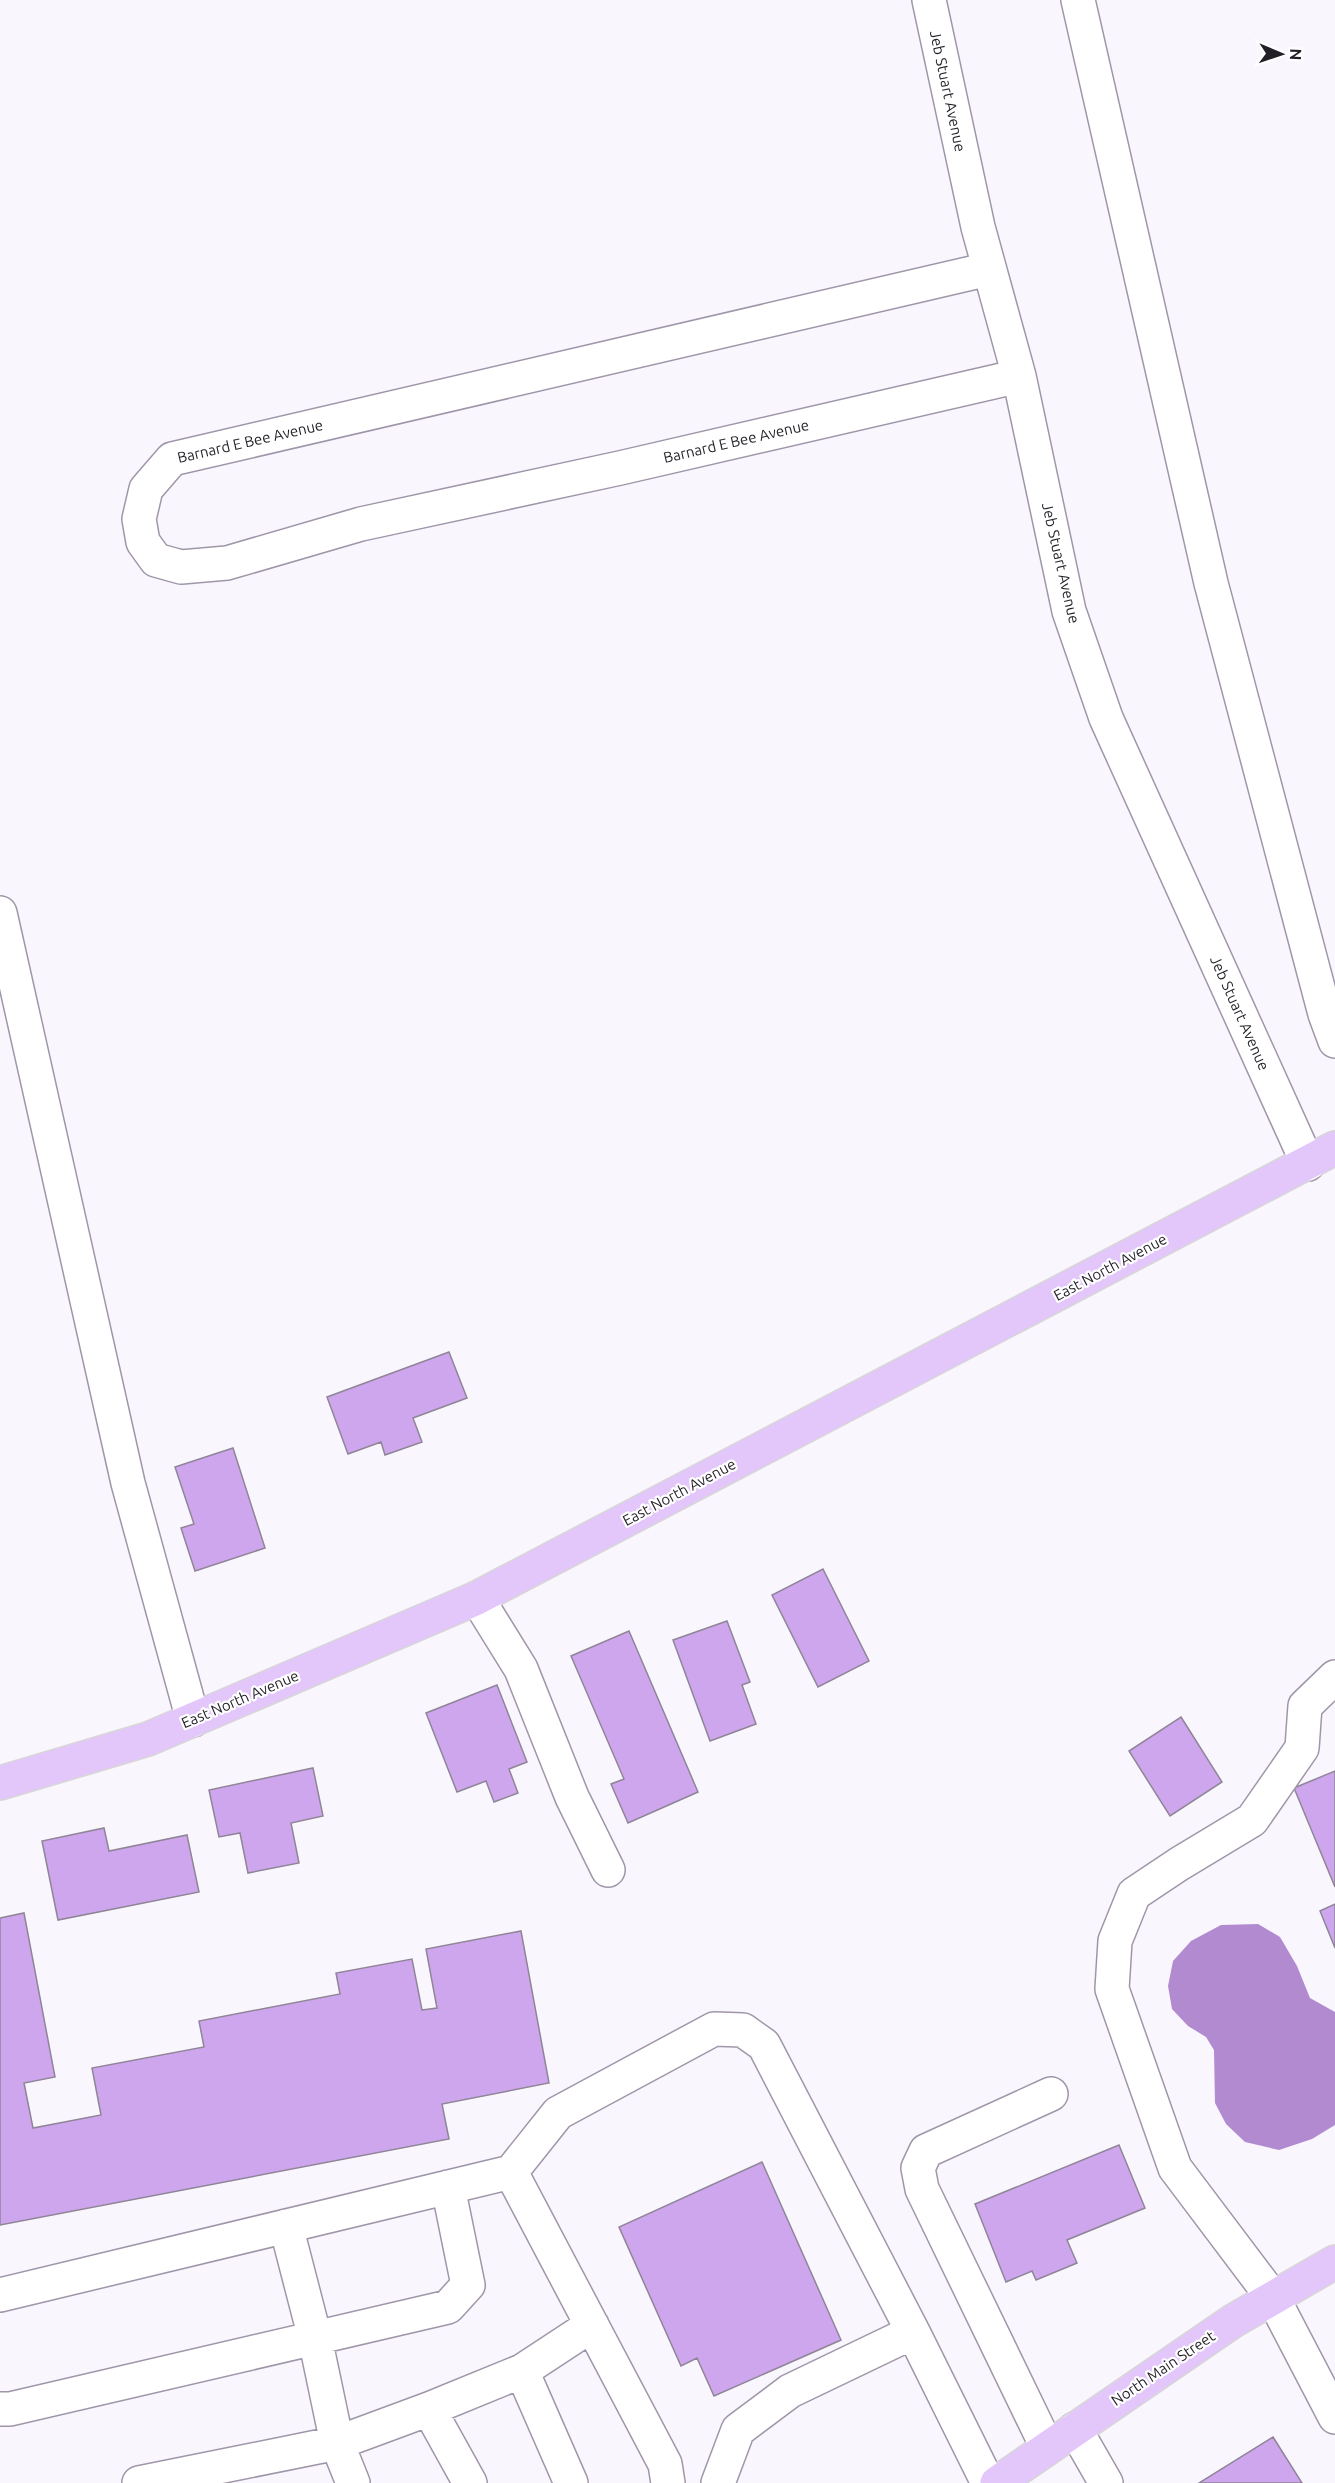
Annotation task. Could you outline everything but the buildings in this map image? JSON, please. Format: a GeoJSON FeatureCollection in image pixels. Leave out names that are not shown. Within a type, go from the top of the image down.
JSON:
{"type":"FeatureCollection","features":[{"type":"Feature","properties":{"kind":"main road","name":"East North Avenue"},"geometry":{"type":"LineString","coordinates":[[0,1783],[148,1739],[477,1598],[1322,1156]]}},
{"type":"Feature","properties":{"kind":"main road","name":"North Main Street"},"geometry":{"type":"LineString","coordinates":[[1015,2477],[1047,2447],[1233,2321],[1335,2262]]}},
{"type":"Feature","properties":{"kind":"street","name":"Jeb Stuart Avenue"},"geometry":{"type":"LineString","coordinates":[[929,0],[989,269],[1019,376],[1069,611],[1106,718],[1322,1156]]}},
{"type":"Feature","properties":{"kind":"street"},"geometry":{"type":"LineString","coordinates":[[1078,0],[1211,583],[1325,1014],[1335,1041]]}},
{"type":"Feature","properties":{"kind":"street","name":"Barnard E Bee Avenue"},"geometry":{"type":"LineString","coordinates":[[989,269],[172,459],[146,489],[140,519],[143,542],[156,561],[181,567],[227,563],[361,524],[631,466],[1019,376]]}},
{"type":"Feature","properties":{"kind":"street"},"geometry":{"type":"LineString","coordinates":[[0,913],[128,1483],[193,1720]]}},
{"type":"Feature","properties":{"kind":"street"},"geometry":{"type":"LineString","coordinates":[[477,1598],[521,1669],[572,1797],[608,1870]]}},
{"type":"Feature","properties":{"kind":"street"},"geometry":{"type":"LineString","coordinates":[[1335,1677],[1305,1706],[1302,1748],[1252,1820],[1134,1894],[1115,1941],[1113,1989],[1175,2168],[1274,2298],[1335,2417]]}},
{"type":"Feature","properties":{"kind":"street"},"geometry":{"type":"LineString","coordinates":[[0,2295],[511,2172],[558,2113],[714,2029],[742,2030],[764,2045],[913,2332],[988,2483]]}},
{"type":"Feature","properties":{"kind":"street"},"geometry":{"type":"LineString","coordinates":[[1047,2447],[922,2188],[918,2168],[926,2151],[1051,2094]]}},
{"type":"Feature","properties":{"kind":"street"},"geometry":{"type":"LineString","coordinates":[[511,2172],[665,2464],[668,2483]]}},
{"type":"Feature","properties":{"kind":"street"},"geometry":{"type":"LineString","coordinates":[[0,2409],[10,2409],[448,2307],[468,2285],[448,2187]]}},
{"type":"Feature","properties":{"kind":"street"},"geometry":{"type":"LineString","coordinates":[[286,2226],[315,2338],[337,2444],[353,2483]]}},
{"type":"Feature","properties":{"kind":"street"},"geometry":{"type":"LineString","coordinates":[[139,2483],[337,2444],[522,2371],[592,2325]]}},
{"type":"Feature","properties":{"kind":"street"},"geometry":{"type":"LineString","coordinates":[[718,2483],[738,2430],[790,2391],[913,2332]]}},
{"type":"Feature","properties":{"kind":"street"},"geometry":{"type":"LineString","coordinates":[[522,2371],[571,2483]]}},
{"type":"Feature","properties":{"kind":"street"},"geometry":{"type":"LineString","coordinates":[[429,2409],[470,2483]]}},
{"type":"Feature","properties":{"kind":"street"},"geometry":{"type":"LineString","coordinates":[[1075,2428],[1106,2483]]}},
{"type":"Feature","properties":{"kind":"shaded area"},"geometry":{"type":"Polygon","coordinates":[[[1258,1924],[1280,1937],[1297,1966],[1310,1998],[1335,2012],[1335,2125],[1312,2139],[1279,2150],[1245,2142],[1226,2124],[1215,2103],[1214,2050],[1206,2037],[1188,2026],[1172,2009],[1168,1986],[1173,1961],[1191,1941],[1221,1925],[1258,1924]]]}}]}
